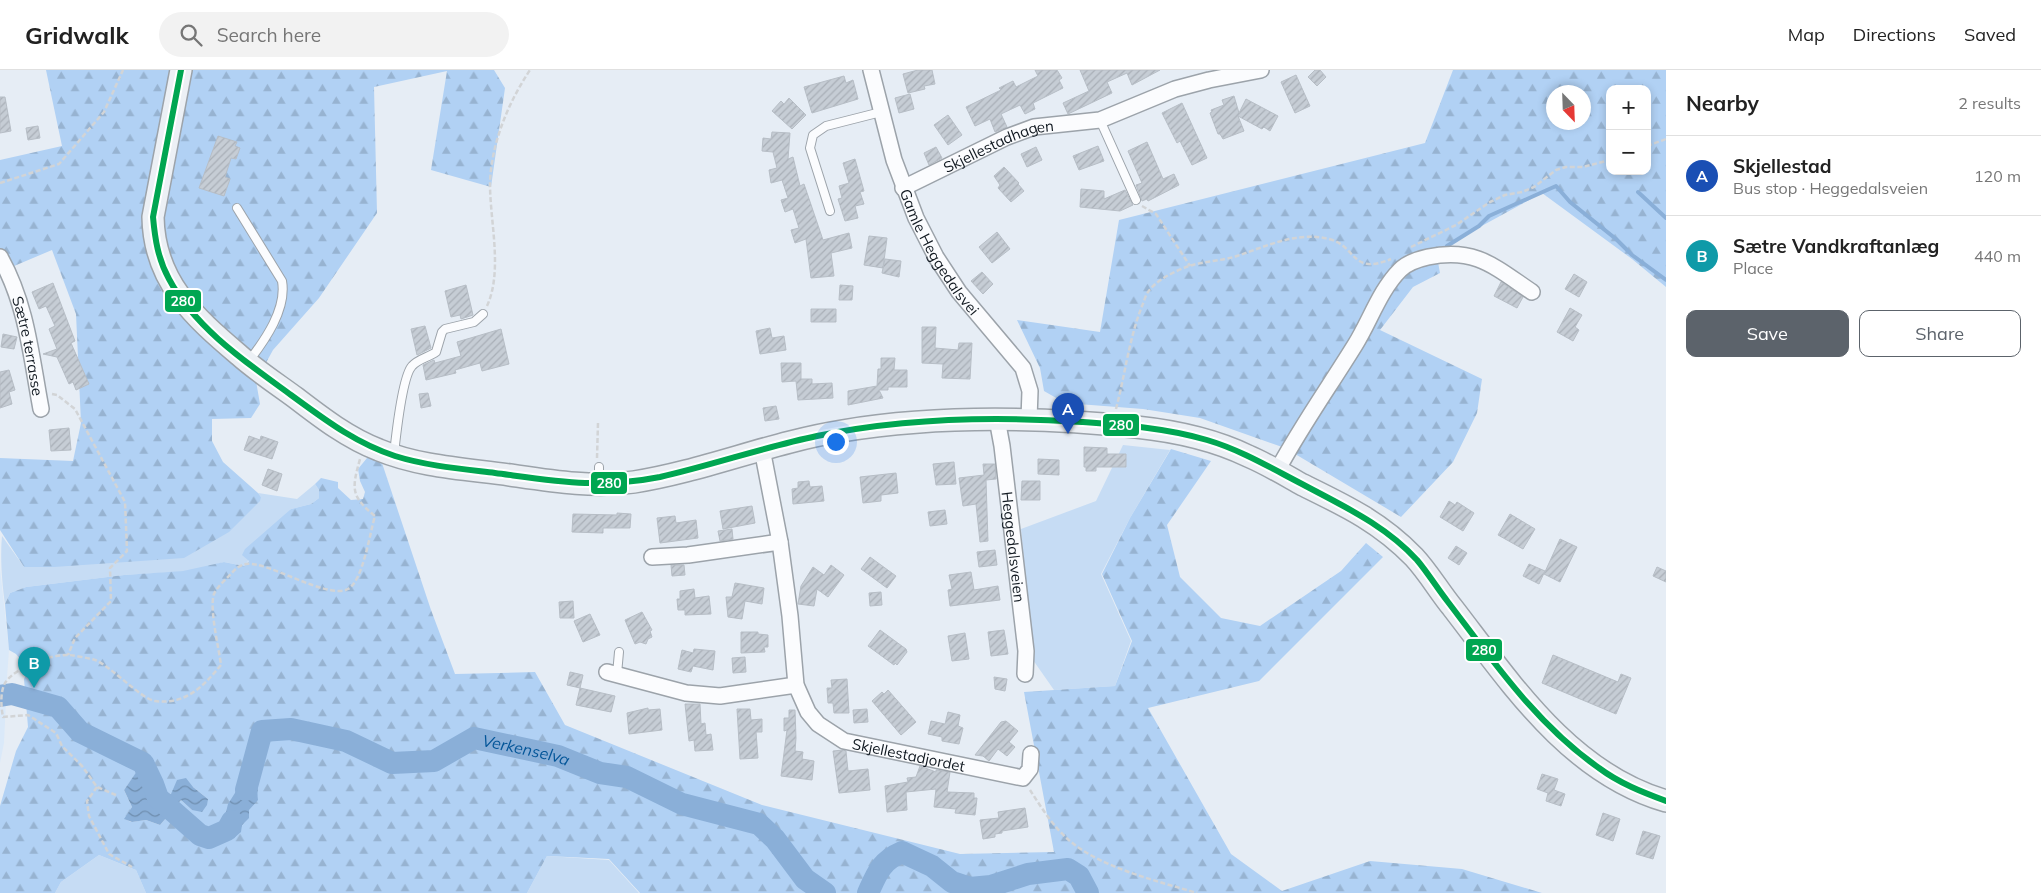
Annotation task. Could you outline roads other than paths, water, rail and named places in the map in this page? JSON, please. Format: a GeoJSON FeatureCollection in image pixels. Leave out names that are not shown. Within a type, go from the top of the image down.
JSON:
{"type":"FeatureCollection","features":[{"type":"Feature","properties":{"kind":"main road"},"geometry":{"type":"LineString","coordinates":[[182,70],[153,217],[153,236],[157,254],[174,289],[201,322],[248,363],[336,428],[364,444],[394,456],[448,466],[549,480],[599,475],[632,482],[663,476],[762,449],[840,431],[902,424],[1029,419],[1138,427],[1174,432],[1206,440],[1247,455],[1353,510],[1381,527],[1418,562],[1509,680],[1563,740],[1606,774],[1631,787],[1666,801]]}},
{"type":"Feature","properties":{"kind":"street","name":"Gamle Heggedalsvei"},"geometry":{"type":"LineString","coordinates":[[871,70],[880,112],[903,188],[936,257],[959,292],[1023,368],[1030,392],[1029,419]]}},
{"type":"Feature","properties":{"kind":"street","name":"Skjellestadhagen"},"geometry":{"type":"LineString","coordinates":[[903,188],[1007,136],[1034,127],[1100,120],[1208,75],[1261,70]]}},
{"type":"Feature","properties":{"kind":"street"},"geometry":{"type":"LineString","coordinates":[[1277,471],[1362,334],[1385,292],[1404,267],[1423,258],[1446,253],[1463,254],[1486,262],[1532,292]]}},
{"type":"Feature","properties":{"kind":"street","name":"Sætre terrasse"},"geometry":{"type":"LineString","coordinates":[[0,257],[24,318],[32,351],[41,409]]}},
{"type":"Feature","properties":{"kind":"street","name":"Heggedalsveien"},"geometry":{"type":"LineString","coordinates":[[997,419],[1002,446],[1026,651],[1025,674]]}},
{"type":"Feature","properties":{"kind":"street","name":"Skjellestadjordet"},"geometry":{"type":"LineString","coordinates":[[762,449],[780,542],[790,616],[796,685],[805,706],[818,724],[844,741],[1023,778],[1030,769],[1030,754]]}},
{"type":"Feature","properties":{"kind":"street"},"geometry":{"type":"LineString","coordinates":[[652,557],[688,555],[780,542]]}},
{"type":"Feature","properties":{"kind":"street"},"geometry":{"type":"LineString","coordinates":[[612,673],[686,693],[720,696],[796,685]]}},
{"type":"Feature","properties":{"kind":"lane"},"geometry":{"type":"LineString","coordinates":[[830,211],[810,148],[813,135],[826,126],[880,112]]}},
{"type":"Feature","properties":{"kind":"lane"},"geometry":{"type":"LineString","coordinates":[[1100,120],[1136,200]]}},
{"type":"Feature","properties":{"kind":"lane"},"geometry":{"type":"LineString","coordinates":[[237,208],[282,281],[284,290],[279,311],[248,363]]}},
{"type":"Feature","properties":{"kind":"lane"},"geometry":{"type":"LineString","coordinates":[[394,456],[404,390],[410,369],[414,363],[436,352],[445,328],[474,322],[484,314]]}},
{"type":"Feature","properties":{"kind":"lane"},"geometry":{"type":"LineString","coordinates":[[612,673],[619,652]]}},
{"type":"Feature","properties":{"kind":"water"},"geometry":{"type":"Polygon","coordinates":[[[146,758],[154,760],[153,774],[165,792],[171,794],[177,780],[186,778],[193,787],[208,799],[207,805],[202,812],[192,810],[181,800],[177,804],[188,819],[185,822],[180,823],[167,817],[160,825],[146,820],[132,822],[124,819],[132,807],[124,790],[146,758]]]}},
{"type":"Feature","properties":{"kind":"water"},"geometry":{"type":"Polygon","coordinates":[[[255,761],[258,763],[259,769],[258,800],[249,810],[249,818],[242,825],[241,832],[234,838],[214,843],[209,838],[209,830],[217,827],[225,816],[228,804],[240,785],[248,763],[255,761]]]}},
{"type":"Feature","properties":{"kind":"waterway"},"geometry":{"type":"LineString","coordinates":[[1447,246],[1479,226],[1489,216],[1556,186],[1570,202],[1616,239],[1632,255],[1666,280]]}},
{"type":"Feature","properties":{"kind":"waterway"},"geometry":{"type":"LineString","coordinates":[[1638,192],[1666,218]]}},
{"type":"Feature","properties":{"kind":"waterway"},"geometry":{"type":"LineString","coordinates":[[0,696],[12,694],[58,707],[80,732],[143,763],[158,798],[200,835],[209,838],[227,830],[232,821]]}},
{"type":"Feature","properties":{"kind":"waterway","name":"Verkenselva"},"geometry":{"type":"LineString","coordinates":[[246,790],[262,731],[291,729],[346,741],[392,763],[434,761],[474,738],[558,756],[600,773],[627,777],[682,804],[759,824],[775,839],[805,879],[825,893]]}},
{"type":"Feature","properties":{"kind":"waterway","name":"Verkenselva"},"geometry":{"type":"LineString","coordinates":[[868,893],[884,864],[902,852],[932,866],[952,882],[970,888],[991,886],[1028,874],[1068,869],[1079,876],[1088,893]]}},
{"type":"Feature","properties":{"kind":"place","name":"Skjellestad"},"geometry":{"type":"Point","coordinates":[1068,434]}},
{"type":"Feature","properties":{"kind":"place","name":"Sætre Vandkraftanlæg"},"geometry":{"type":"Point","coordinates":[34,688]}}]}
